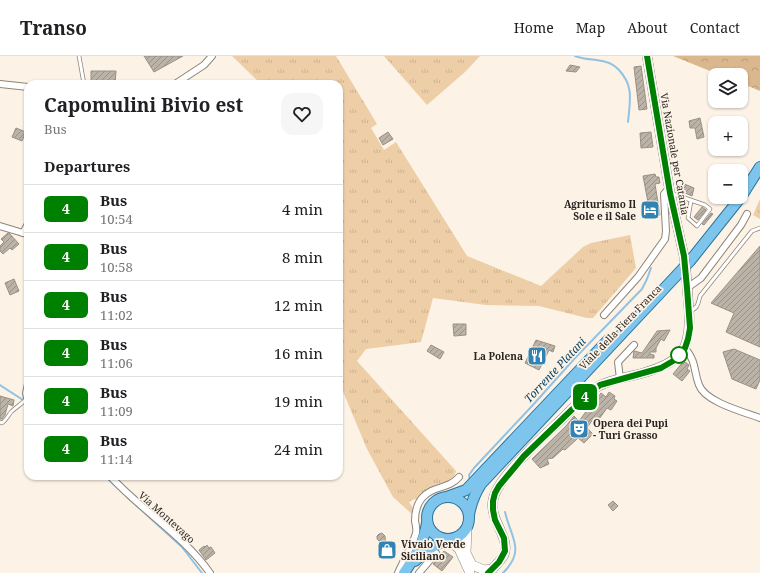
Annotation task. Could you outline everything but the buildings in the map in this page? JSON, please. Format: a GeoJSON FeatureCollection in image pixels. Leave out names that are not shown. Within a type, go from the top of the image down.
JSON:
{"type":"FeatureCollection","features":[{"type":"Feature","properties":{"kind":"main road","name":"Via Nazionale per Catania"},"geometry":{"type":"LineString","coordinates":[[647,56],[669,191],[684,256],[687,288]]}},
{"type":"Feature","properties":{"kind":"main road","name":"Viale della Fiera Franca"},"geometry":{"type":"LineString","coordinates":[[748,186],[760,167]]}},
{"type":"Feature","properties":{"kind":"main road","name":"Viale della Fiera Franca"},"geometry":{"type":"LineString","coordinates":[[469,515],[474,495],[481,484],[653,302],[708,240],[736,204]]}},
{"type":"Feature","properties":{"kind":"main road","name":"Viale della Fiera Franca"},"geometry":{"type":"LineString","coordinates":[[447,497],[466,490],[687,257],[708,240]]}},
{"type":"Feature","properties":{"kind":"main road"},"geometry":{"type":"LineString","coordinates":[[471,571],[490,571],[499,562],[505,551],[504,538],[495,520],[493,501],[499,486],[524,456],[587,395],[600,385],[661,368],[673,361],[685,348],[690,328],[687,288]]}},
{"type":"Feature","properties":{"kind":"main road"},"geometry":{"type":"LineString","coordinates":[[402,572],[421,545],[427,522],[427,512],[430,506],[438,500],[447,497],[454,498],[467,508],[469,522],[467,529],[466,553],[471,571]]}},
{"type":"Feature","properties":{"kind":"main road"},"geometry":{"type":"LineString","coordinates":[[427,522],[429,528],[434,534],[440,538],[448,540],[459,549],[471,571]]}},
{"type":"Feature","properties":{"kind":"main road"},"geometry":{"type":"LineString","coordinates":[[402,572],[426,551],[438,543],[460,536],[467,529]]}},
{"type":"Feature","properties":{"kind":"street"},"geometry":{"type":"LineString","coordinates":[[181,80],[204,65],[212,56]]}},
{"type":"Feature","properties":{"kind":"street"},"geometry":{"type":"LineString","coordinates":[[0,84],[24,87]]}},
{"type":"Feature","properties":{"kind":"street"},"geometry":{"type":"LineString","coordinates":[[604,315],[638,276],[665,239],[664,194],[669,191]]}},
{"type":"Feature","properties":{"kind":"street"},"geometry":{"type":"LineString","coordinates":[[687,288],[701,278],[742,225],[747,214]]}},
{"type":"Feature","properties":{"kind":"street"},"geometry":{"type":"LineString","coordinates":[[0,226],[23,233]]}},
{"type":"Feature","properties":{"kind":"street"},"geometry":{"type":"LineString","coordinates":[[620,379],[618,362],[634,345]]}},
{"type":"Feature","properties":{"kind":"street"},"geometry":{"type":"LineString","coordinates":[[685,348],[694,363],[699,386],[704,393],[715,400],[760,417]]}},
{"type":"Feature","properties":{"kind":"street"},"geometry":{"type":"LineString","coordinates":[[402,572],[416,534],[415,514],[422,498],[429,492],[439,487],[449,486],[459,478]]}},
{"type":"Feature","properties":{"kind":"street","name":"Via Montevago"},"geometry":{"type":"LineString","coordinates":[[114,480],[142,508],[171,531],[210,573]]}},
{"type":"Feature","properties":{"kind":"street"},"geometry":{"type":"LineString","coordinates":[[418,573],[436,553]]}},
{"type":"Feature","properties":{"kind":"street"},"geometry":{"type":"LineString","coordinates":[[425,565],[428,573]]}},
{"type":"Feature","properties":{"kind":"lane"},"geometry":{"type":"LineString","coordinates":[[79,56],[83,80]]}},
{"type":"Feature","properties":{"kind":"lane"},"geometry":{"type":"LineString","coordinates":[[669,191],[691,201],[705,205],[710,209],[697,226],[688,218],[691,201]]}},
{"type":"Feature","properties":{"kind":"lane"},"geometry":{"type":"LineString","coordinates":[[689,311],[697,307],[700,296],[752,231],[760,228]]}},
{"type":"Feature","properties":{"kind":"lane"},"geometry":{"type":"LineString","coordinates":[[0,422],[6,420],[10,413],[24,403]]}},
{"type":"Feature","properties":{"kind":"green space"},"geometry":{"type":"Polygon","coordinates":[[[232,56],[336,56],[377,124],[371,128],[384,150],[396,142],[467,256],[541,286],[583,247],[591,243],[630,235],[636,268],[593,318],[587,318],[539,306],[486,305],[433,298],[421,342],[366,349],[357,361],[456,471],[455,475],[451,479],[428,489],[418,500],[414,499],[409,502],[414,510],[413,515],[393,497],[367,449],[343,392],[343,80],[257,80],[232,56]]]}},
{"type":"Feature","properties":{"kind":"green space"},"geometry":{"type":"Polygon","coordinates":[[[384,56],[480,56],[465,72],[427,105],[384,56]]]}},
{"type":"Feature","properties":{"kind":"green space"},"geometry":{"type":"Polygon","coordinates":[[[673,56],[760,56],[760,91],[748,86],[748,68],[708,68],[708,70],[673,56]]]}},
{"type":"Feature","properties":{"kind":"green space"},"geometry":{"type":"Polygon","coordinates":[[[760,199],[760,219],[753,215],[760,199]]]}},
{"type":"Feature","properties":{"kind":"waterway","name":"Torrente Platani"},"geometry":{"type":"LineString","coordinates":[[575,56],[608,62],[619,70],[624,76],[630,94],[628,122]]}},
{"type":"Feature","properties":{"kind":"waterway","name":"Torrente Platani"},"geometry":{"type":"LineString","coordinates":[[470,480],[469,475],[474,468],[575,358],[642,289],[651,268]]}},
{"type":"Feature","properties":{"kind":"waterway"},"geometry":{"type":"LineString","coordinates":[[0,385],[23,400]]}},
{"type":"Feature","properties":{"kind":"waterway"},"geometry":{"type":"LineString","coordinates":[[109,480],[119,489]]}},
{"type":"Feature","properties":{"kind":"waterway"},"geometry":{"type":"LineString","coordinates":[[126,496],[182,547],[202,573]]}},
{"type":"Feature","properties":{"kind":"waterway","name":"Torrente Platani"},"geometry":{"type":"LineString","coordinates":[[503,573],[510,565],[514,557],[515,550],[515,544],[505,512]]}},
{"type":"Feature","properties":{"kind":"bus line","name":"4"},"geometry":{"type":"LineString","coordinates":[[488,573],[499,562],[505,551],[504,538],[495,520],[493,510],[495,493],[524,456],[587,395],[600,385],[661,368],[673,361],[680,354],[685,348],[688,339],[690,328],[684,256],[670,193],[647,56]]}},
{"type":"Feature","properties":{"kind":"place","name":"Agriturismo Il Sole e il Sale"},"geometry":{"type":"Point","coordinates":[650,210]}},
{"type":"Feature","properties":{"kind":"place","name":"La Polena"},"geometry":{"type":"Point","coordinates":[537,356]}},
{"type":"Feature","properties":{"kind":"place","name":"Opera dei Pupi - Turi Grasso"},"geometry":{"type":"Point","coordinates":[579,429]}},
{"type":"Feature","properties":{"kind":"place","name":"Vivaio Verde Siciliano"},"geometry":{"type":"Point","coordinates":[387,550]}}]}
